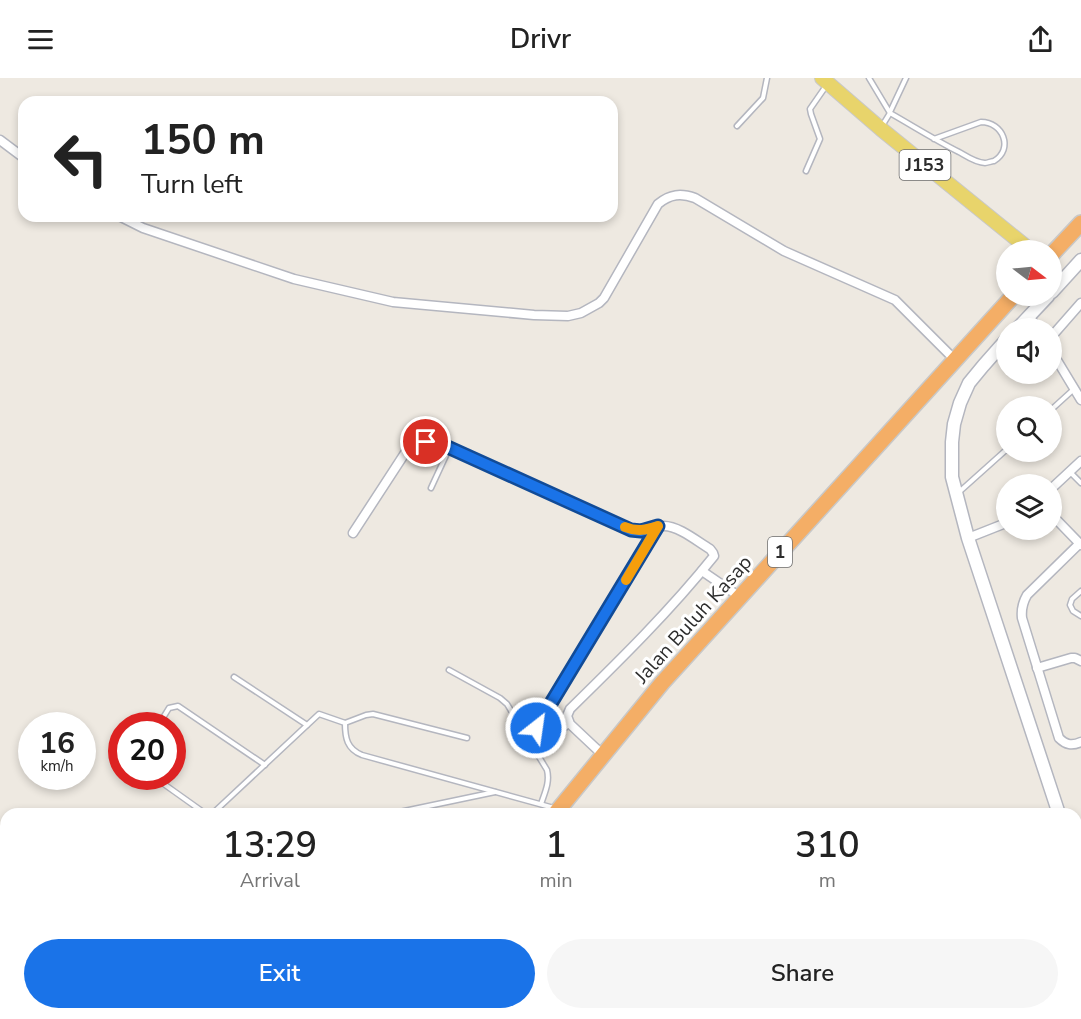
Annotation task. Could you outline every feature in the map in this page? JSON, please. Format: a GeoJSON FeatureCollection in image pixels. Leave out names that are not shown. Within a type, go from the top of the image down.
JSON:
{"type":"FeatureCollection","features":[{"type":"Feature","properties":{"kind":"highway"},"geometry":{"type":"LineString","coordinates":[[1062,243],[1081,223]]}},
{"type":"Feature","properties":{"kind":"highway","name":"Jalan Buluh Kasap"},"geometry":{"type":"LineString","coordinates":[[559,808],[662,684],[1003,306]]}},
{"type":"Feature","properties":{"kind":"main road","name":"J153"},"geometry":{"type":"LineString","coordinates":[[825,80],[881,129],[1018,240]]}},
{"type":"Feature","properties":{"kind":"street"},"geometry":{"type":"LineString","coordinates":[[0,140],[18,154]]}},
{"type":"Feature","properties":{"kind":"street"},"geometry":{"type":"LineString","coordinates":[[130,222],[142,228],[294,279],[393,302],[534,315],[571,316],[581,313],[604,298],[658,204],[672,195],[688,195],[784,251],[895,300],[955,360]]}},
{"type":"Feature","properties":{"kind":"street"},"geometry":{"type":"LineString","coordinates":[[1062,281],[1081,260]]}},
{"type":"Feature","properties":{"kind":"street"},"geometry":{"type":"LineString","coordinates":[[1062,325],[1081,303]]}},
{"type":"Feature","properties":{"kind":"street"},"geometry":{"type":"LineString","coordinates":[[1029,316],[1038,306]]}},
{"type":"Feature","properties":{"kind":"street"},"geometry":{"type":"LineString","coordinates":[[996,351],[969,383],[960,402],[952,442],[952,477],[969,538],[1057,808]]}},
{"type":"Feature","properties":{"kind":"street"},"geometry":{"type":"LineString","coordinates":[[1062,367],[1078,391]]}},
{"type":"Feature","properties":{"kind":"street"},"geometry":{"type":"LineString","coordinates":[[353,533],[407,450],[420,443],[434,442],[631,530],[641,531],[658,526],[669,526],[714,553],[702,571],[637,642],[570,709],[567,716],[570,724],[603,755]]}},
{"type":"Feature","properties":{"kind":"street"},"geometry":{"type":"LineString","coordinates":[[1062,478],[1081,461]]}},
{"type":"Feature","properties":{"kind":"street"},"geometry":{"type":"LineString","coordinates":[[1062,526],[1080,545],[1027,595],[1022,618],[1059,738],[1070,745],[1081,742]]}},
{"type":"Feature","properties":{"kind":"street"},"geometry":{"type":"LineString","coordinates":[[969,538],[996,528]]}},
{"type":"Feature","properties":{"kind":"street"},"geometry":{"type":"LineString","coordinates":[[702,571],[740,597]]}},
{"type":"Feature","properties":{"kind":"street"},"geometry":{"type":"LineString","coordinates":[[1037,668],[1073,657],[1081,661]]}},
{"type":"Feature","properties":{"kind":"lane"},"geometry":{"type":"LineString","coordinates":[[737,126],[763,99],[767,78]]}},
{"type":"Feature","properties":{"kind":"lane"},"geometry":{"type":"LineString","coordinates":[[868,78],[890,113],[934,139],[976,161],[992,162],[1001,154],[1004,146],[1002,133],[987,122],[981,122],[934,139]]}},
{"type":"Feature","properties":{"kind":"lane"},"geometry":{"type":"LineString","coordinates":[[881,129],[906,78]]}},
{"type":"Feature","properties":{"kind":"lane"},"geometry":{"type":"LineString","coordinates":[[806,171],[820,139],[810,110],[825,80]]}},
{"type":"Feature","properties":{"kind":"lane"},"geometry":{"type":"LineString","coordinates":[[1062,402],[1078,391]]}},
{"type":"Feature","properties":{"kind":"lane"},"geometry":{"type":"LineString","coordinates":[[430,488],[449,448]]}},
{"type":"Feature","properties":{"kind":"lane"},"geometry":{"type":"LineString","coordinates":[[956,495],[996,459]]}},
{"type":"Feature","properties":{"kind":"lane"},"geometry":{"type":"LineString","coordinates":[[1069,471],[1081,483]]}},
{"type":"Feature","properties":{"kind":"lane"},"geometry":{"type":"LineString","coordinates":[[570,724],[548,741],[536,728],[658,526]]}},
{"type":"Feature","properties":{"kind":"lane"},"geometry":{"type":"LineString","coordinates":[[1081,591],[1072,599],[1070,605],[1073,611],[1081,616]]}},
{"type":"Feature","properties":{"kind":"lane"},"geometry":{"type":"LineString","coordinates":[[449,670],[501,698],[507,704],[547,770],[548,784],[542,804]]}},
{"type":"Feature","properties":{"kind":"lane"},"geometry":{"type":"LineString","coordinates":[[234,678],[307,725]]}},
{"type":"Feature","properties":{"kind":"lane"},"geometry":{"type":"LineString","coordinates":[[167,712],[170,708],[178,706],[265,765]]}},
{"type":"Feature","properties":{"kind":"lane"},"geometry":{"type":"LineString","coordinates":[[218,808],[319,714],[345,723],[373,714],[467,738]]}},
{"type":"Feature","properties":{"kind":"lane"},"geometry":{"type":"LineString","coordinates":[[345,723],[346,740],[357,753],[542,804],[549,808]]}},
{"type":"Feature","properties":{"kind":"lane"},"geometry":{"type":"LineString","coordinates":[[172,790],[198,808]]}},
{"type":"Feature","properties":{"kind":"lane"},"geometry":{"type":"LineString","coordinates":[[419,808],[496,792]]}},
{"type":"Feature","properties":{"kind":"slow traffic"},"geometry":{"type":"LineString","coordinates":[[625,527],[641,531],[658,526],[626,580]]}},
{"type":"Feature","properties":{"kind":"route"},"geometry":{"type":"LineString","coordinates":[[426,442],[441,444],[631,530],[641,531],[658,526],[536,728]]}}]}
